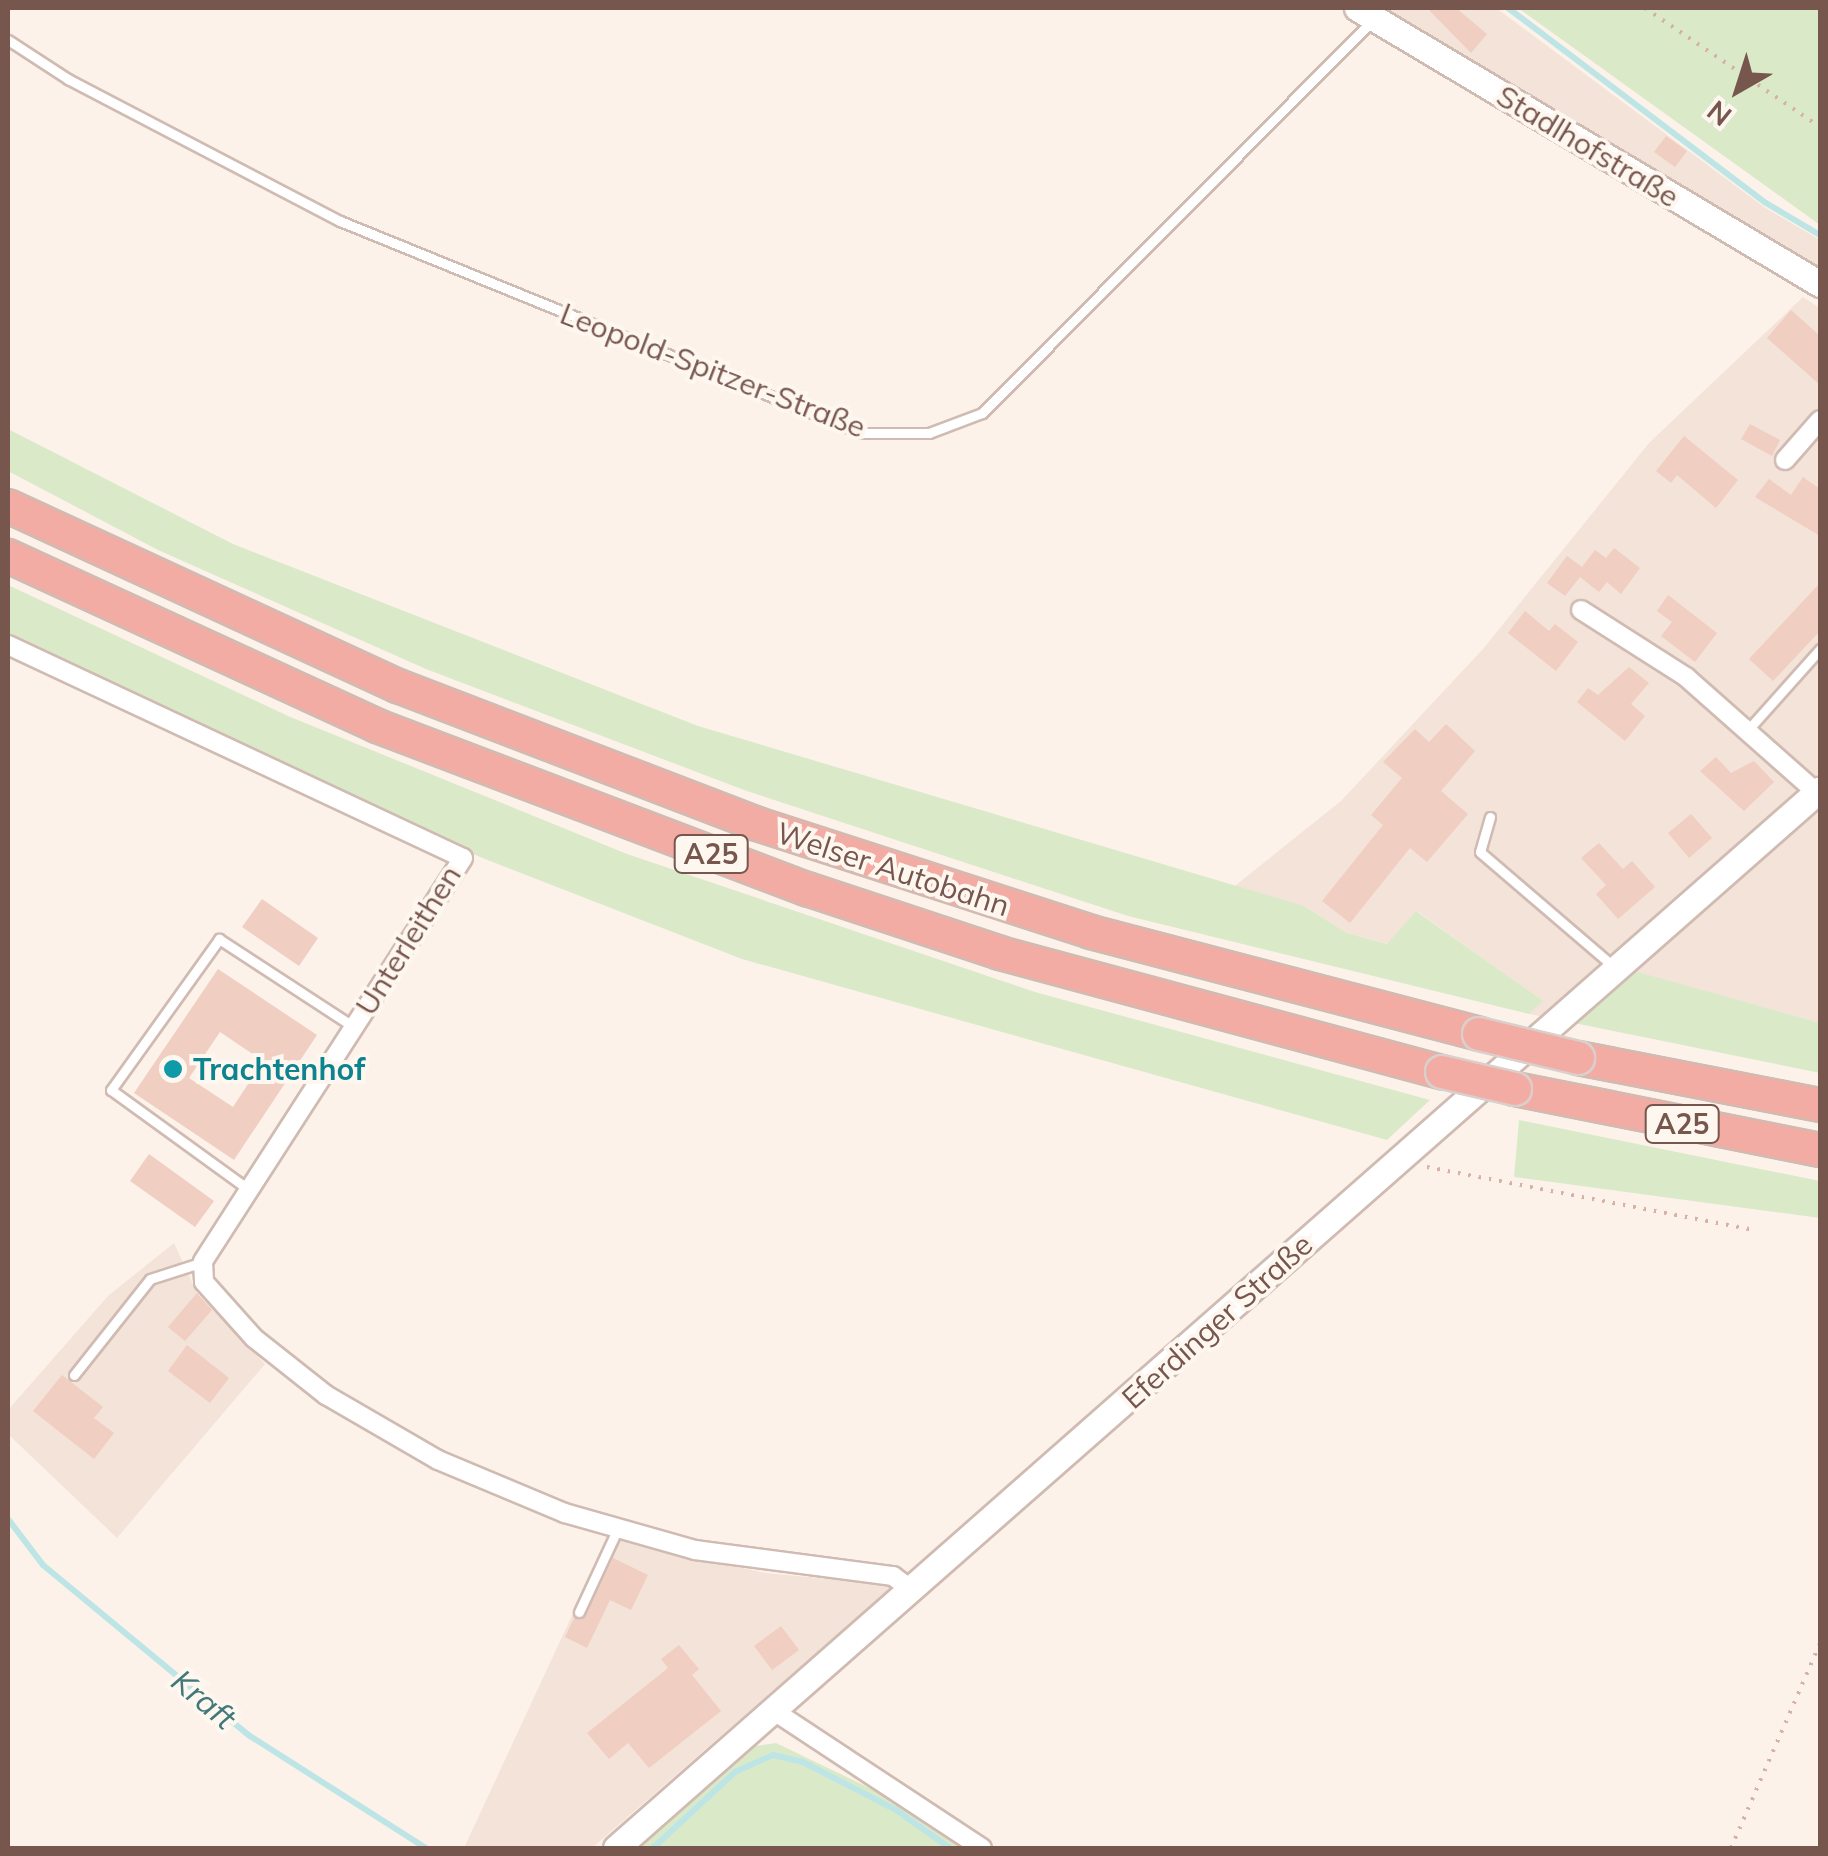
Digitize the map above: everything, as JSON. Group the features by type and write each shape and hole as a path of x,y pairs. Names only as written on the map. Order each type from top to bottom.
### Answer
{"highway":[{"name":"Welser Autobahn","path":"8,506 398,686 758,824 1091,932 1578,1058 1820,1105"},
{"name":"Welser Autobahn","path":"8,556 377,726 790,882 1000,953 1442,1072 1820,1150"}],"main road":[{"name":"Stadlhofstraße","path":"1365,13 1820,284"},
{"name":"Eferdinger Straße","path":"616,1848 1819,790"}],"street":[{"path":"1784,460 1820,420"},
{"name":"Eferdinger Straße","path":"1581,610 1686,678 1819,790"},
{"name":"Unterleithen","path":"8,645 463,858 203,1262"},
{"path":"203,1262 204,1282 254,1338 326,1396 438,1460 618,1528 694,1550 893,1576 912,1591"},
{"path":"774,1711 982,1848"}],"lane":[{"name":"Leopold-Spitzer-Straße","path":"8,40 68,79 340,221 861,432 929,433 982,412 1365,13"},
{"path":"1747,730 1820,648"},
{"path":"1490,818 1480,852 1615,968"},
{"path":"248,1189 111,1090 219,939 354,1027"},
{"path":"74,1375 150,1280 203,1262"},
{"path":"579,1612 618,1528"}],"path":[{"path":"1645,8 1820,126"},
{"path":"1406,1152 1427,1167 1750,1229"},
{"path":"1731,1848 1820,1642"}],"shaded area":[{"path":"1375,8 1496,8 1764,207 1820,240 1820,268"},
{"path":"1803,297 1820,308 1820,1023 1634,972 1574,1023 1529,1014 1542,1001 1417,911 1388,944 1347,933 1304,906 1231,889 1341,801 1483,649 1649,443"},
{"path":"174,1243 197,1293 265,1364 117,1538 8,1434 8,1410 108,1296"},
{"path":"608,1538 765,1573 894,1585 592,1848 464,1848"}],"green space":[{"path":"1518,8 1820,8 1820,225"},
{"path":"8,429 233,544 698,726 1304,906 1347,933 1387,944 1416,911 1543,1001 1529,1014 1128,916 744,790 426,669 158,550 8,471"},
{"path":"8,585 288,716 627,854 1035,992 1430,1100 1387,1140 742,959 480,857 8,638"},
{"path":"1634,971 1820,1023 1820,1073 1574,1023"},
{"path":"1519,1120 1820,1181 1820,1218 1514,1177"},
{"path":"776,1743 903,1804 969,1848 634,1848 749,1747"}],"building":[{"path":"1427,8 1456,8 1487,34 1471,53"},
{"path":"1666,136 1687,151 1675,167 1654,152"},
{"path":"1791,310 1820,336 1820,385 1767,338"},
{"path":"1750,424 1780,440 1772,456 1741,439"},
{"path":"1684,436 1738,480 1716,508 1677,475 1671,483 1656,471"},
{"path":"1803,477 1820,489 1820,536 1755,497 1769,479 1791,495"},
{"path":"1614,548 1640,568 1621,594 1607,582 1599,592 1580,577 1565,596 1547,583 1567,556 1582,567 1595,550 1606,558"},
{"path":"1820,583 1820,631 1773,681 1749,659"},
{"path":"1668,595 1717,633 1695,662 1661,636 1672,622 1657,611"},
{"path":"1525,611 1549,631 1555,624 1578,642 1556,671 1508,633"},
{"path":"1629,667 1649,683 1631,704 1645,716 1625,741 1577,702 1588,688 1598,695"},
{"path":"1446,724 1475,751 1441,791 1468,814 1427,862 1410,848 1350,923 1322,901 1383,825 1371,815 1402,778 1383,762 1415,729 1429,742"},
{"path":"1716,757 1731,773 1754,761 1774,782 1744,811 1700,771"},
{"path":"1691,814 1712,838 1689,858 1668,833"},
{"path":"1599,843 1623,869 1632,861 1655,887 1618,919 1596,894 1606,885 1581,858"},
{"path":"262,899 318,938 299,966 242,927"},
{"name":"Trachtenhof","path":"218,969 317,1035 234,1160 134,1093","holes":["220,1032 263,1061 233,1107 189,1078"]},
{"path":"149,1154 214,1201 195,1227 130,1181"},
{"path":"197,1293 212,1310 185,1341 168,1327"},
{"path":"187,1345 229,1378 210,1403 168,1371"},
{"path":"62,1375 103,1407 94,1418 114,1433 94,1459 33,1411"},
{"path":"613,1558 648,1575 631,1610 610,1600 587,1648 565,1637 574,1618 586,1615"},
{"path":"781,1626 799,1650 772,1670 754,1646"},
{"path":"679,1645 699,1669 692,1675 721,1711 649,1768 628,1743 609,1759 587,1733 668,1668 661,1659"}],"waterway":[{"path":"1508,8 1766,203 1820,235"},
{"name":"Kraft","path":"8,1519 43,1565 250,1736 426,1848"},
{"path":"653,1848 735,1772 773,1755 803,1762 896,1810 950,1848"}],"place":[{"name":"Trachtenhof","path":"173,1069"}]}
